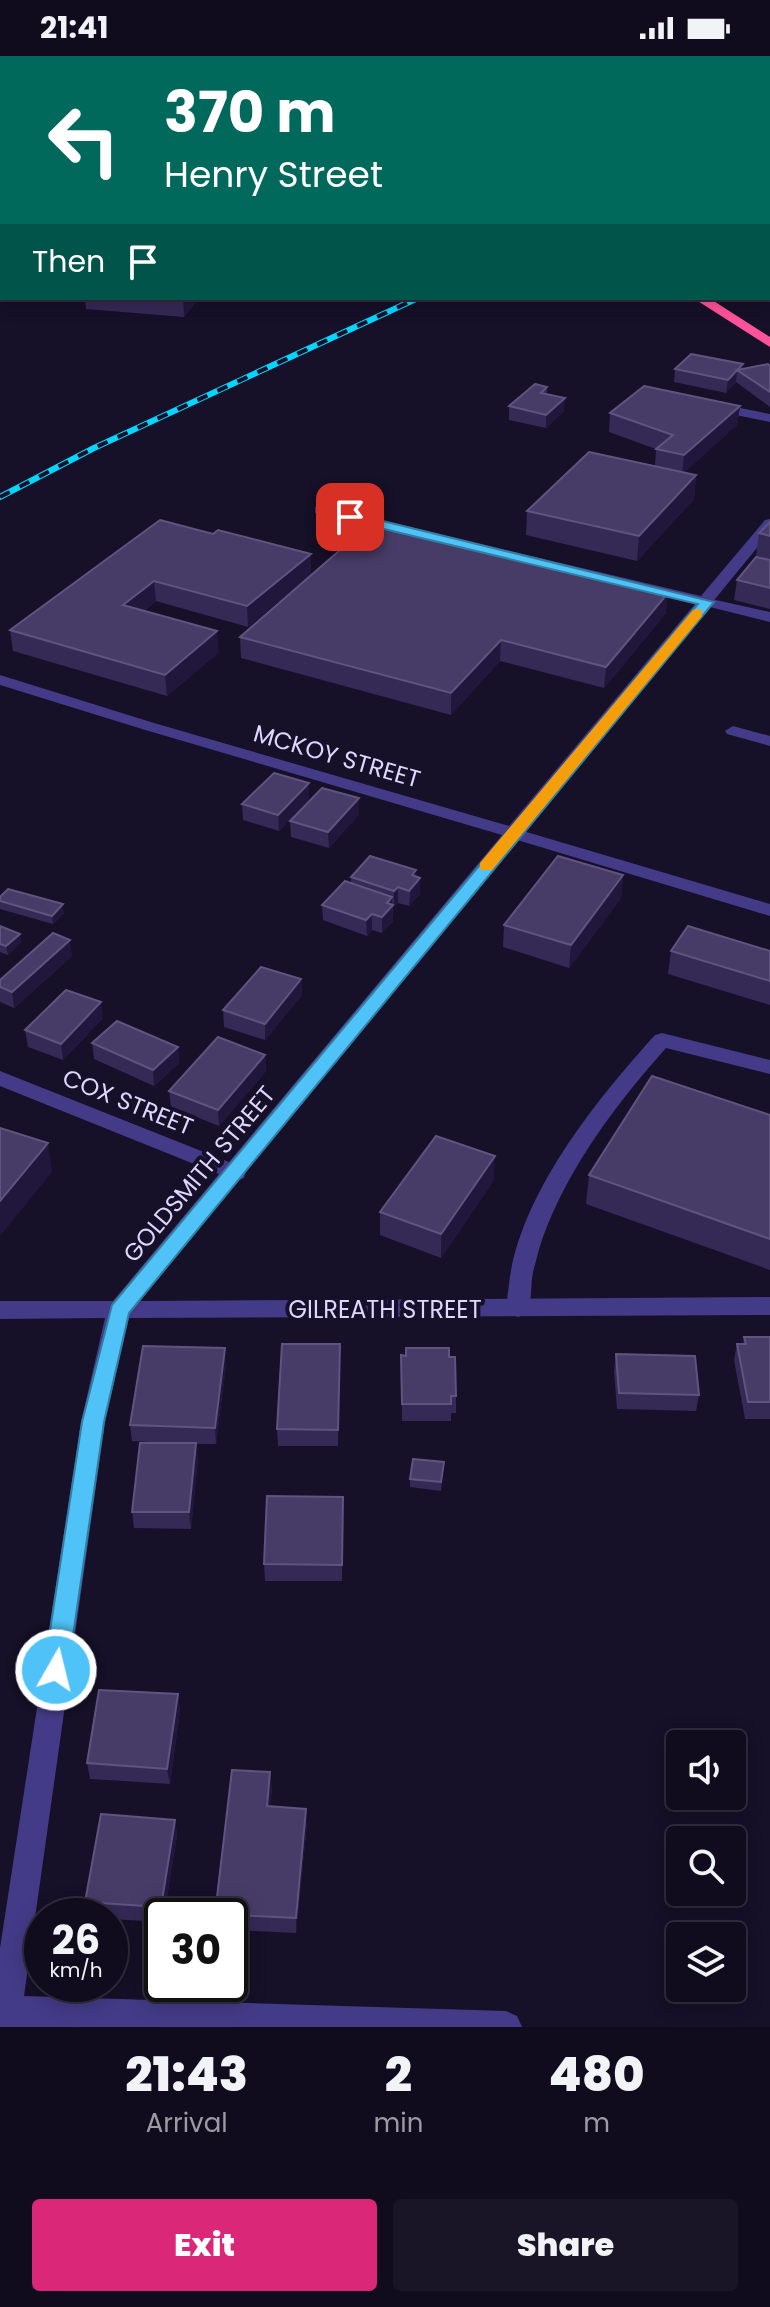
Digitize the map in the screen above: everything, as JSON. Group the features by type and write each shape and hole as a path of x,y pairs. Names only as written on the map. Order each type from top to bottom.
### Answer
{"highway":[{"path":"704,301 766,337"}],"street":[{"path":"698,403 770,418"},
{"path":"320,510 770,617"},
{"name":"GOLDSMITH STREET","path":"3,2011 93,1422 119,1310 236,1173 513,833 707,602 748,566 770,523"},
{"name":"MCKOY STREET","path":"0,680 770,910"},
{"path":"733,731 770,741"},
{"path":"518,1308 518,1288 543,1207 636,1067 662,1040 770,1067"},
{"name":"COX STREET","path":"0,1078 236,1173"},
{"name":"GILREATH STREET","path":"0,1310 770,1306"},
{"path":"3,2011 506,2027"}],"building":[{"path":"691,354 743,364 728,380 675,369"},
{"path":"768,364 770,392 737,370"},
{"path":"535,384 547,387 541,393 565,398 546,415 509,406"},
{"path":"644,386 740,406 684,455 656,449 673,435 610,413"},
{"path":"589,452 696,475 639,536 527,511"},
{"path":"160,520 213,534 218,530 311,554 247,606 154,581 123,605 217,631 165,675 10,630"},
{"path":"770,522 770,536 759,533"},
{"path":"371,523 668,593 606,667 501,640 451,693 240,637"},
{"path":"756,557 770,560 770,588 737,580"},
{"path":"274,773 309,783 278,815 242,804"},
{"path":"322,788 359,798 328,832 290,821"},
{"path":"370,856 416,870 412,875 420,878 409,891 398,887 394,891 351,877"},
{"path":"558,856 623,875 571,945 504,925"},
{"path":"345,881 392,897 387,903 393,905 382,917 372,914 366,920 322,905"},
{"path":"8,889 63,904 52,916 0,901"},
{"path":"0,926 20,934 6,946 0,944"},
{"path":"688,926 770,951 770,981 671,951"},
{"path":"53,933 70,940 12,992 0,987 0,980"},
{"path":"261,967 301,979 265,1024 223,1010"},
{"path":"66,990 101,1002 61,1044 25,1030"},
{"path":"117,1021 178,1047 153,1070 92,1043"},
{"path":"218,1037 265,1055 218,1110 169,1091"},
{"path":"652,1076 770,1115 770,1239 589,1175"},
{"path":"0,1128 48,1143 0,1201"},
{"path":"436,1136 495,1156 441,1234 380,1212"},
{"path":"744,1337 770,1337 770,1402 748,1402 737,1344 746,1344"},
{"path":"282,1344 340,1344 338,1430 277,1429"},
{"path":"143,1346 225,1348 215,1428 130,1425"},
{"path":"406,1348 449,1348 449,1357 455,1357 456,1396 451,1396 451,1404 402,1404 401,1355 406,1356"},
{"path":"616,1354 695,1356 699,1395 619,1393"},
{"path":"140,1443 196,1443 189,1512 132,1512"},
{"path":"413,1459 444,1462 441,1482 410,1479"},
{"path":"267,1496 343,1497 342,1565 264,1564"},
{"path":"99,1690 178,1694 167,1769 87,1763"},
{"path":"232,1770 270,1772 267,1806 306,1809 296,1918 248,1916 248,1898 217,1898"},
{"path":"101,1814 175,1820 162,1898 144,1898 144,1906 128,1905 128,1898 86,1898"}],"railway":[{"path":"0,497 94,448 414,300"}],"slow traffic":[{"path":"486,867 697,613"}],"route":[{"path":"56,1670 93,1422 119,1310 236,1173 513,833 707,602 350,517"}]}
